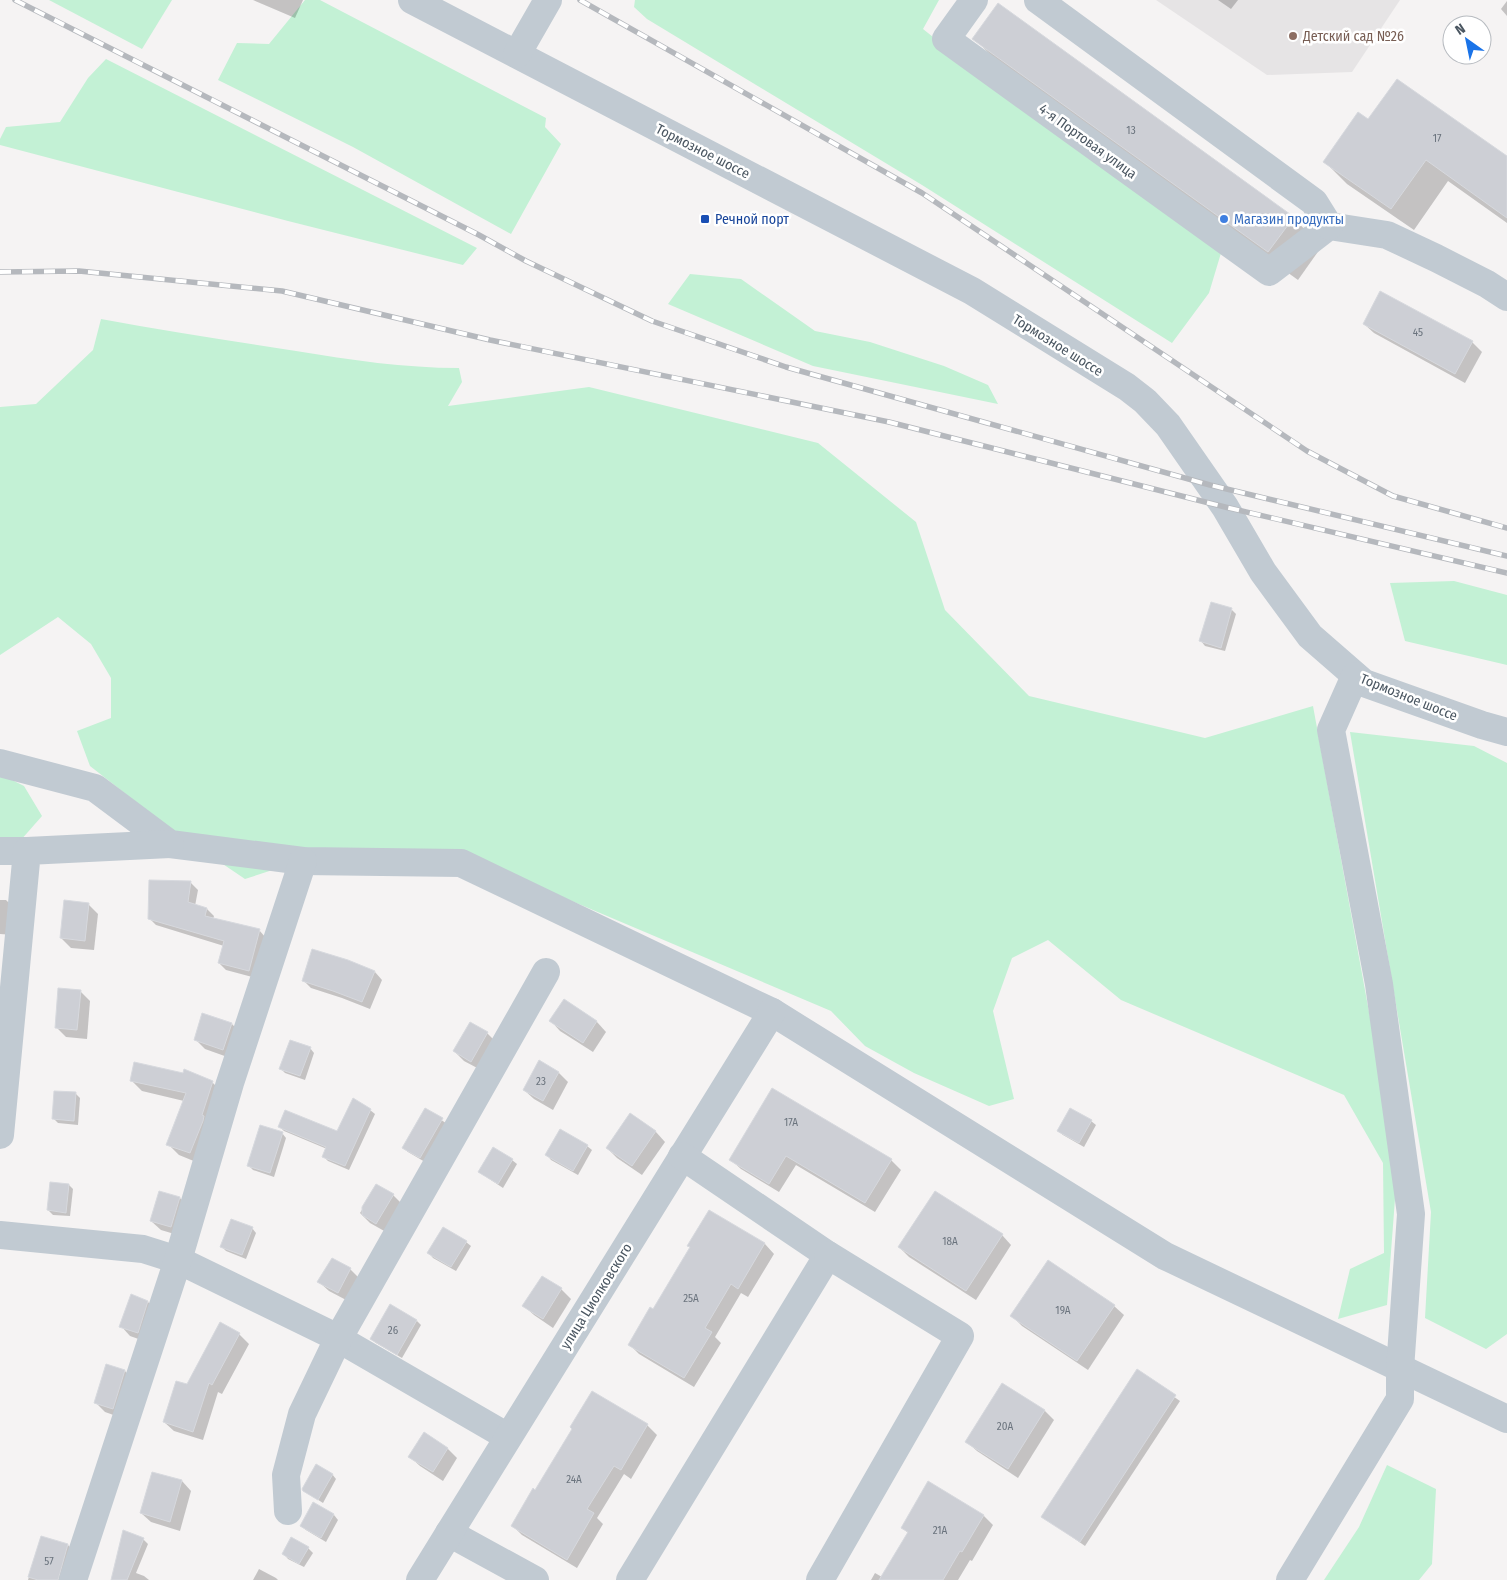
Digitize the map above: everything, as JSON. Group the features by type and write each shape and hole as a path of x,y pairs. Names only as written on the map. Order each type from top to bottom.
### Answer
{"street":[{"name":"Тормозное шоссе","path":"412,0 972,291 1127,387 1145,401 1168,424 1226,507 1263,572 1310,636 1364,682 1482,725 1507,732"},
{"path":"517,54 548,0"},
{"name":"4-я Портовая улица","path":"974,0 946,39 1269,272 1329,226"},
{"path":"1038,0 1314,202 1329,226 1387,235 1487,284 1507,297"},
{"path":"1290,1580 1400,1399 1400,1369 1411,1214 1379,984 1331,730 1355,676"},
{"path":"0,763 95,788 170,844"},
{"path":"0,851 27,852 170,844 303,862 461,862 772,1012 1165,1256 1507,1419"},
{"path":"0,1135 27,852"},
{"path":"73,1580 178,1260 230,1083 303,862"},
{"path":"288,1510 286,1475 302,1414 338,1338 546,972"},
{"name":"улица Циолковского","path":"420,1580 772,1012"},
{"path":"682,1156 828,1256 960,1336 820,1580"},
{"path":"0,1236 143,1249 178,1260 338,1338 508,1438"},
{"path":"630,1580 828,1256"},
{"path":"449,1533 535,1580"}],"shaded area":[{"name":"Детский сад №26","path":"1156,0 1400,0 1352,72 1267,75"}],"green space":[{"path":"49,0 172,0 142,49"},
{"path":"305,0 320,0 546,118 545,127 561,144 511,234 353,147 218,80 237,43 269,44"},
{"path":"635,0 939,0 923,29 997,88 1221,253 1209,293 1172,343 922,185 647,19 634,7"},
{"path":"106,59 477,248 463,265 0,145 0,139 6,127 60,122 88,78"},
{"path":"690,274 741,279 815,331 870,342 944,366 988,385 998,404 813,366 668,304"},
{"path":"101,319 357,360 418,367 459,368 462,382 448,406 589,387 818,443 916,522 945,610 1029,696 1205,738 1313,706 1382,1083 1398,1159 1387,1305 1338,1319 1350,1269 1384,1253 1383,1163 1344,1095 1121,1000 1048,940 1012,958 993,1011 1014,1099 989,1106 914,1073 865,1046 831,1011 461,854 331,851 245,879 168,827 90,766 77,731 111,718 111,678 91,644 58,617 0,655 0,407 36,404 93,350"},
{"path":"1454,581 1507,595 1507,665 1405,641 1390,583"},
{"path":"1350,732 1474,746 1507,763 1507,1334 1486,1349 1425,1318 1431,1212"},
{"path":"0,774 24,786 42,816 20,841 0,849"},
{"path":"1387,1465 1436,1489 1432,1564 1419,1580 1324,1580 1359,1527"}],"building":[{"path":"998,3 1294,217 1268,252 972,39"},
{"path":"1397,79 1507,156 1507,218 1426,160 1391,209 1323,162 1358,112 1368,119"},
{"path":"1380,291 1473,341 1455,374 1363,324"},
{"path":"1211,602 1232,608 1221,648 1199,641"},
{"path":"149,880 191,881 188,902 207,908 205,916 260,929 249,971 218,963 224,941 148,919"},
{"path":"64,900 89,903 85,941 60,938"},
{"path":"312,949 375,971 362,1002 302,981"},
{"path":"58,988 81,990 77,1030 55,1028"},
{"path":"564,999 597,1021 583,1043 549,1021"},
{"path":"202,1013 232,1023 223,1050 194,1040"},
{"path":"470,1022 488,1032 471,1062 453,1051"},
{"path":"290,1040 311,1047 300,1076 279,1069"},
{"path":"539,1060 559,1072 543,1101 523,1090"},
{"path":"134,1062 183,1073 184,1069 213,1081 202,1115 204,1116 203,1121 190,1153 166,1145 186,1093 130,1081"},
{"path":"772,1088 892,1159 865,1203 786,1156 769,1184 729,1160"},
{"path":"54,1091 76,1092 74,1121 52,1119"},
{"path":"353,1098 371,1109 345,1166 322,1157 326,1147 278,1127 285,1110 337,1131"},
{"path":"425,1108 443,1118 420,1158 402,1148"},
{"path":"1070,1108 1092,1120 1079,1143 1057,1131"},
{"path":"630,1113 656,1131 632,1166 606,1148"},
{"path":"260,1125 283,1132 270,1173 247,1166"},
{"path":"560,1129 588,1145 573,1171 545,1155"},
{"path":"493,1147 513,1159 498,1184 478,1172"},
{"path":"50,1182 69,1184 66,1213 47,1210"},
{"path":"376,1184 394,1194 376,1224 362,1215 362,1207"},
{"path":"159,1191 180,1197 171,1227 150,1221"},
{"path":"935,1191 1003,1234 966,1291 898,1247"},
{"path":"709,1210 765,1243 738,1289 731,1284 705,1328 712,1332 684,1378 628,1345 650,1307 653,1309 690,1247 687,1246"},
{"path":"231,1219 253,1227 242,1255 220,1247"},
{"path":"443,1227 467,1241 451,1267 427,1253"},
{"path":"332,1258 351,1268 338,1293 317,1282"},
{"path":"1048,1260 1115,1305 1077,1361 1010,1316"},
{"path":"542,1276 562,1288 543,1319 522,1306"},
{"path":"131,1294 148,1301 138,1333 119,1327"},
{"path":"390,1304 417,1320 397,1355 370,1339"},
{"path":"220,1322 240,1333 212,1385 209,1383 193,1432 163,1422 176,1381 187,1384"},
{"path":"106,1364 125,1370 113,1409 94,1403"},
{"path":"1137,1369 1176,1395 1080,1542 1041,1517"},
{"path":"1002,1383 1045,1410 1008,1469 965,1442"},
{"path":"592,1391 648,1424 621,1470 614,1466 587,1509 594,1513 567,1560 511,1526 533,1488 535,1490 572,1429 570,1427"},
{"path":"424,1432 448,1448 433,1472 408,1457"},
{"path":"316,1464 333,1474 318,1500 302,1489"},
{"path":"152,1472 182,1480 170,1522 140,1513"},
{"path":"928,1481 984,1515 943,1580 879,1580 908,1532 901,1528"},
{"path":"313,1502 334,1514 321,1538 300,1526"},
{"path":"123,1530 144,1538 127,1580 111,1580"},
{"path":"41,1536 68,1544 58,1580 38,1580 28,1577"},
{"path":"291,1537 309,1547 299,1564 282,1554"}],"railway":[{"path":"15,0 479,235 526,261 652,321 786,367 1210,485 1507,556"},
{"path":"580,0 922,193 1307,451 1393,496 1507,528"},
{"path":"0,272 79,271 282,291 490,340 889,422 1225,507 1507,573"}],"place":[{"name":"Детский сад №26","path":"1293,36"},
{"name":"Речной порт","path":"705,219"},
{"name":"Магазин продукты","path":"1224,219"}]}
